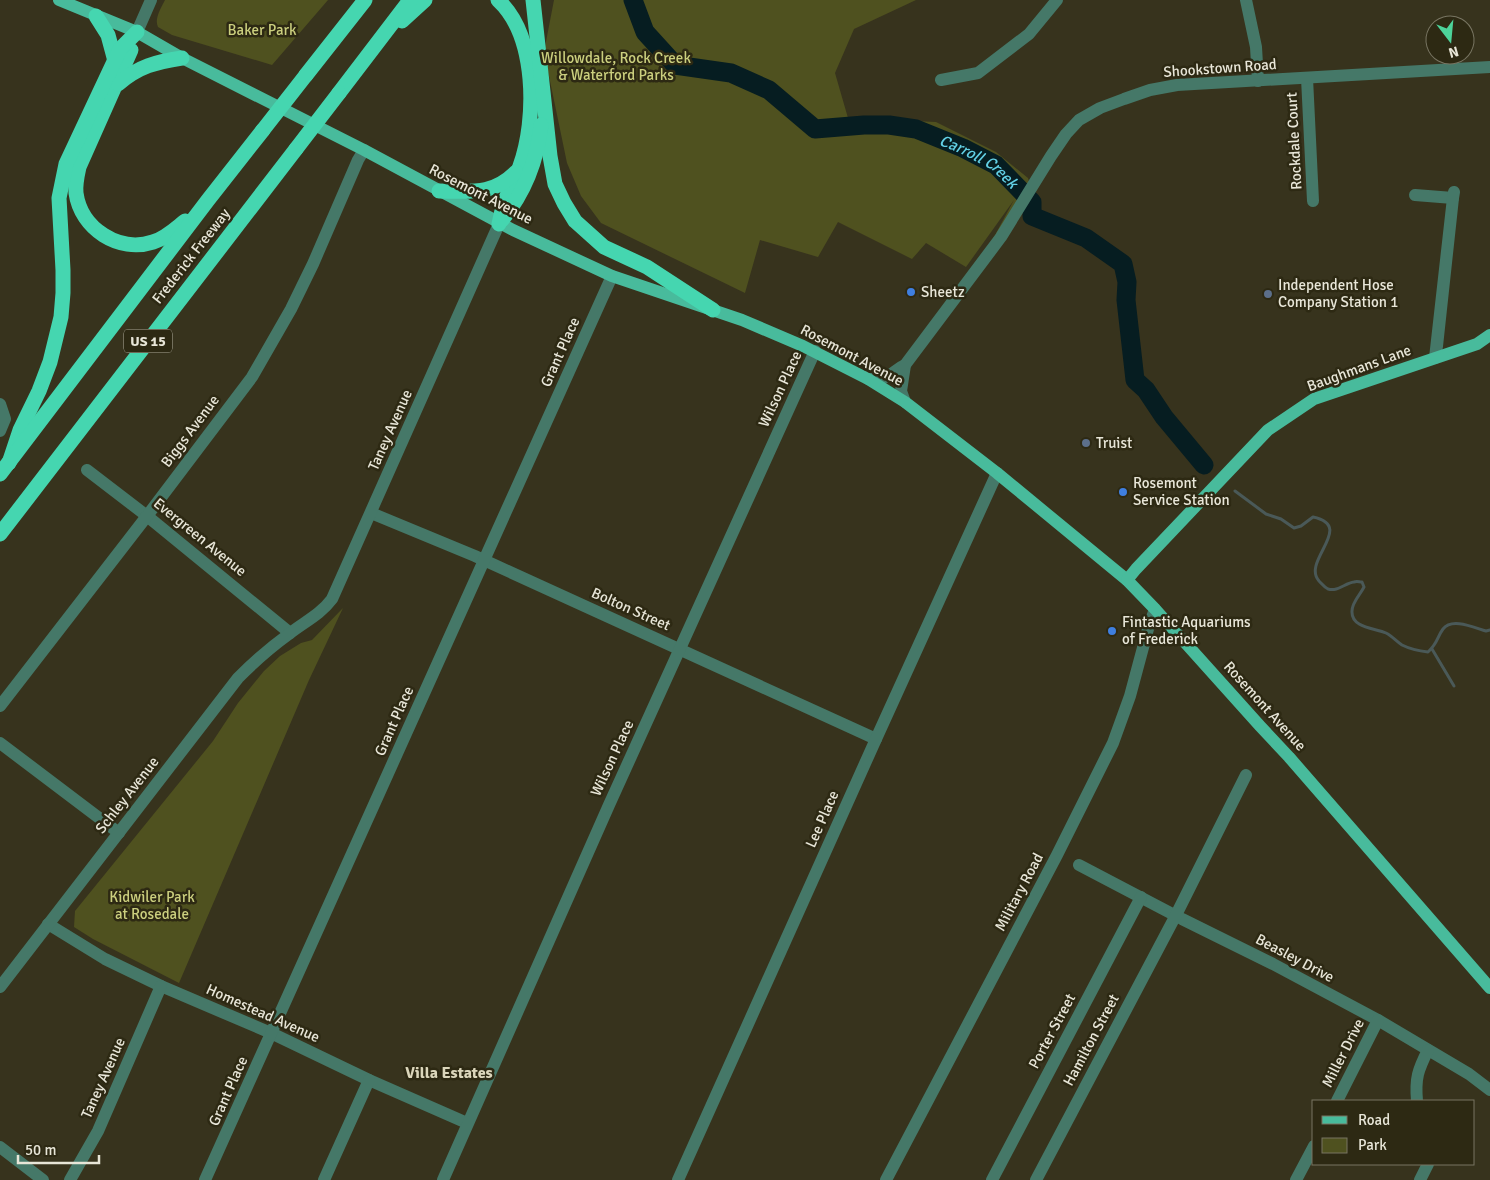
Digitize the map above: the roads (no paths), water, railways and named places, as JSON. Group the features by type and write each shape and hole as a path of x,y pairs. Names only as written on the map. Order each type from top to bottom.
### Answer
{"highway":[{"name":"Frederick Freeway","path":"4,469 208,200 365,0"},
{"name":"Frederick Freeway","path":"0,534 410,0"},
{"path":"358,68 425,0"},
{"path":"498,0 508,9 518,30 527,58 531,94 526,145 520,167 504,203 499,224"},
{"path":"533,0 543,104 555,184 564,203 576,221 604,247 647,267 712,310"},
{"path":"96,16 108,35 115,61"},
{"path":"4,469 50,362 61,316 63,270 58,212 61,183 66,164 120,49 136,32"},
{"path":"136,32 115,87 79,167 76,195 80,207 94,228 104,236 128,244 141,245 165,237 208,200"},
{"path":"115,87 131,73 148,65 182,58"},
{"path":"499,224 515,204 526,185 532,169 540,134 543,104"},
{"path":"439,191 480,192 488,190 508,180 520,167"}],"main road":[{"name":"Rosemont Avenue","path":"59,0 136,32 182,58 364,150 499,224 612,276 742,320 816,351 868,379 905,402 998,473 1127,580 1310,781 1490,988"},
{"name":"Baughmans Lane","path":"1127,580 1268,430 1314,399 1436,352 1476,344 1490,335"}],"street":[{"path":"136,32 151,0"},
{"path":"941,80 978,73 1029,34 1057,0"},
{"path":"1246,0 1256,47 1258,81"},
{"name":"Shookstown Road","path":"905,402 901,391 905,365 1001,237 1066,134 1079,120 1100,108 1150,90 1177,85 1490,67"},
{"name":"Rockdale Court","path":"1307,78 1313,201"},
{"name":"Biggs Avenue","path":"0,706 148,516 252,377 275,339 313,264 364,150"},
{"path":"1415,195 1454,195 1436,352"},
{"name":"Taney Avenue","path":"290,633 312,619 332,599 499,224"},
{"name":"Grant Place","path":"205,1180 612,276"},
{"name":"Wilson Place","path":"443,1180 605,814 816,351"},
{"name":"Shookstown Road","path":"868,379 884,378 905,365"},
{"path":"0,404 2,425"},
{"name":"Evergreen Avenue","path":"87,470 148,516 290,633"},
{"name":"Lee Place","path":"678,1180 998,473"},
{"name":"Bolton Street","path":"371,513 484,560 876,739"},
{"name":"Military Road","path":"886,1180 1058,855 1113,743 1130,696 1155,609"},
{"name":"Schley Avenue","path":"0,987 238,678 290,633"},
{"path":"0,743 119,833"},
{"name":"Hamilton Street","path":"1036,1180 1176,915 1246,775"},
{"name":"Beasley Drive","path":"1079,865 1378,1020 1475,1078 1490,1090"},
{"name":"Porter Street","path":"992,1180 1141,897"},
{"name":"Homestead Avenue","path":"48,924 105,960 272,1033 369,1080 467,1123"},
{"name":"Taney Avenue","path":"70,1180 98,1131 161,986"},
{"name":"Miller Drive","path":"1338,1100 1378,1020"},
{"path":"1417,1100 1415,1085 1419,1067 1428,1050"},
{"path":"324,1180 369,1080"},
{"path":"0,1147 43,1180"},
{"path":"1296,1180 1312,1150"},
{"path":"1420,1180 1428,1165"}],"waterway":[{"name":"Carroll Creek","path":"633,0 645,32 675,65 731,73 769,90 815,129 889,125 916,129 963,148 996,165 1032,202 1032,216 1086,238 1123,264 1127,282 1126,300 1135,380 1146,390 1164,417 1204,465"},
{"name":"Carroll Creek","path":"1235,491 1266,514 1281,519 1294,528 1301,526 1313,517 1325,522 1330,528 1329,536 1315,573 1319,581 1332,590 1351,583 1362,582 1364,587 1352,608 1353,617 1359,624 1386,633 1402,645 1428,652 1434,646 1443,629 1452,624 1470,626 1486,631 1490,630"},
{"path":"1432,649 1454,686"}],"place":[{"name":"Sheetz","path":"911,292"},
{"name":"Independent Hose Company Station 1","path":"1268,294"},
{"name":"Truist","path":"1086,443"},
{"name":"Rosemont Service Station","path":"1123,492"},
{"name":"Fintastic Aquariums of Frederick","path":"1112,631"}],"district":[{"name":"Villa Estates","path":"449,1072"}],"park label":[{"name":"Baker Park","path":"262,30"},
{"name":"Willowdale, Rock Creek & Waterford Parks","path":"616,66"},
{"name":"Kidwiler Park at Rosedale","path":"152,906"}]}
